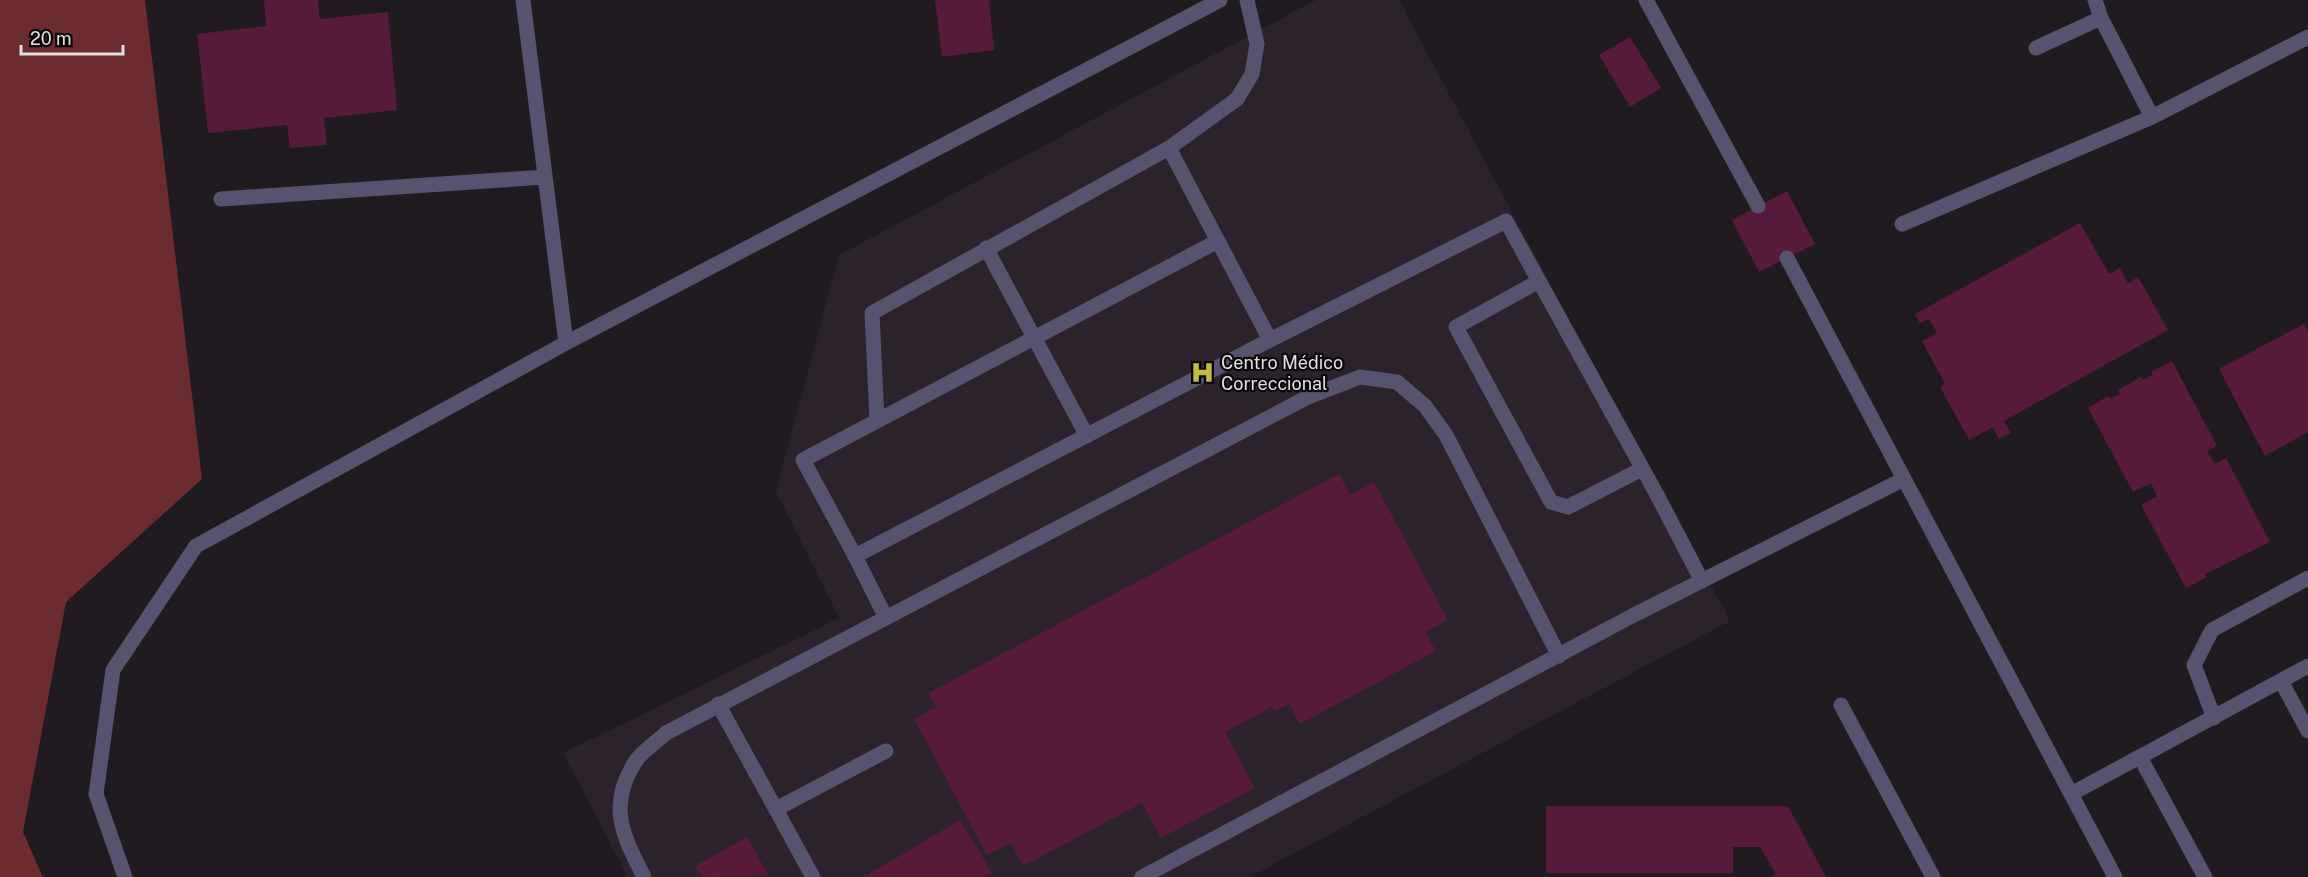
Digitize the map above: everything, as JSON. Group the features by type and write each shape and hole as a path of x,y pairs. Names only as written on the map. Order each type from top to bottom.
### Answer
{"lane":[{"path":"523,0 566,344"},
{"path":"125,877 96,794 113,670 196,546 566,344 1220,0"},
{"path":"877,421 872,313 1169,148 1237,99 1252,74 1257,44 1247,0"},
{"path":"1646,0 1758,206"},
{"path":"2095,0 2100,18 2152,117"},
{"path":"2036,48 2100,18"},
{"path":"1902,224 2152,117 2308,37"},
{"path":"1169,148 1270,340"},
{"path":"221,199 545,177"},
{"path":"855,556 1270,340 1506,221 1702,581"},
{"path":"886,618 803,460 1218,241"},
{"path":"986,248 1087,436"},
{"path":"1787,258 2115,877"},
{"path":"1539,281 1456,327 1551,502 1568,507 1642,469"},
{"path":"644,877 626,842 619,816 622,791 636,761 666,733 1308,397 1360,377 1397,382 1425,406 1446,435 1559,656"},
{"path":"1142,877 1632,616 1904,479"},
{"path":"2214,718 2194,665 2212,630 2308,578"},
{"path":"2071,794 2308,666"},
{"path":"2281,681 2308,731"},
{"path":"718,704 813,877"},
{"path":"1841,705 1933,877"},
{"path":"776,809 886,751"},
{"path":"2140,757 2205,877"}],"shaded area":[{"path":"0,0 145,0 202,479 66,602 23,832 43,877 0,877"},
{"name":"Centro Médico Correccional","path":"1316,0 1399,0 1730,621 1250,877 628,877 563,753 839,618 776,491 839,255"}],"building":[{"path":"264,0 318,0 320,19 388,12 397,110 324,118 327,145 290,148 287,125 208,133 197,34 266,26"},
{"path":"935,0 989,0 994,50 942,57"},
{"path":"1630,37 1661,88 1630,107 1599,55"},
{"path":"1787,191 1815,244 1759,272 1732,220"},
{"path":"2080,223 2109,274 2120,268 2128,283 2138,277 2168,330 2004,421 2011,433 1999,439 1993,427 1969,440 1940,387 1945,384 1922,341 1937,333 1929,319 1920,323 1915,314"},
{"path":"2304,324 2308,331 2308,432 2265,456 2219,369"},
{"path":"2172,361 2217,446 2207,451 2215,464 2226,458 2270,542 2205,574 2207,577 2186,588 2141,505 2157,496 2151,483 2133,492 2088,408 2108,396 2110,399 2120,394 2118,390 2141,377 2143,380 2153,375 2151,372"},
{"path":"1339,474 1350,495 1374,482 1448,620 1425,632 1436,651 1300,724 1289,704 1275,711 1272,707 1225,732 1255,788 1161,838 1142,803 1023,866 1011,843 987,855 914,719 936,707 929,693"},
{"path":"1546,806 1785,806 1789,808 1826,877 1770,877 1776,874 1760,847 1733,847 1733,873 1546,873"},
{"path":"960,820 992,873 984,877 864,877"},
{"path":"747,837 769,876 702,877 695,866"}],"place":[{"name":"Centro Médico Correccional","path":"1203,373"}]}
